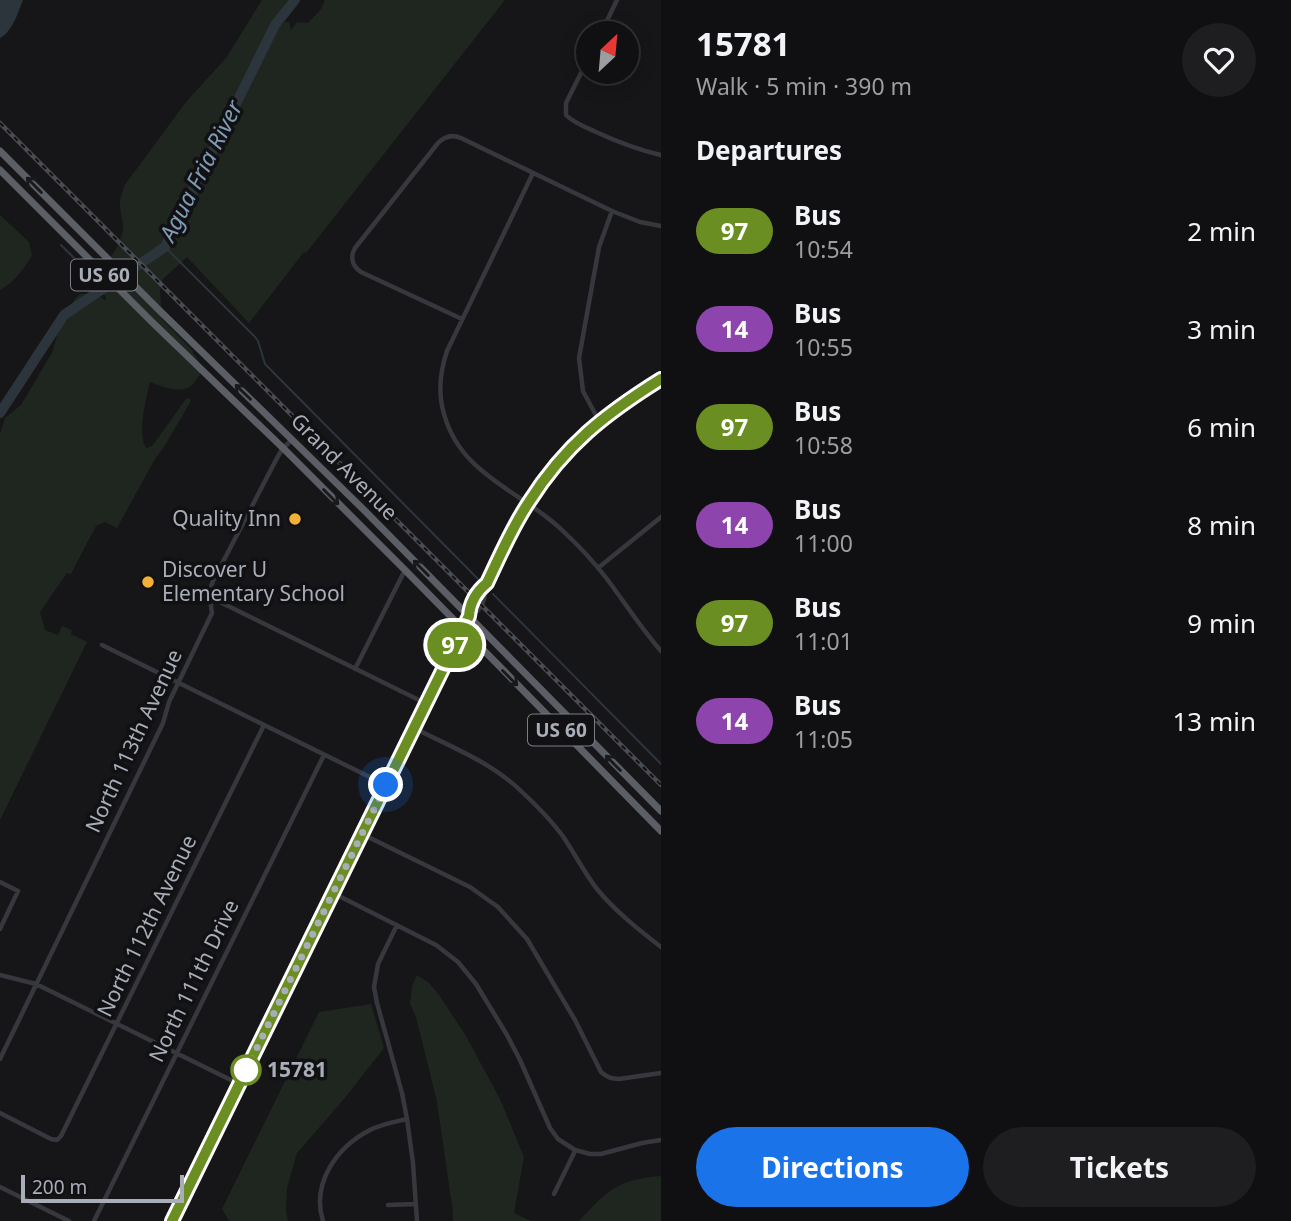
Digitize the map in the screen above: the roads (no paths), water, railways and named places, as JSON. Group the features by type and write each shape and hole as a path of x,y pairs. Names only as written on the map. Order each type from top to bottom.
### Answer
{"highway":[{"name":"Grand Avenue","path":"0,150 469,616 661,811"},
{"name":"Grand Avenue","path":"0,170 283,448 661,831"}],"street":[{"path":"607,21 617,0"},
{"path":"576,83 566,103 566,115 574,122 640,151 661,155"},
{"path":"462,320 361,272 352,261 355,248 438,143 449,136 461,138 612,211 640,222 661,226"},
{"path":"533,173 447,351 440,394 447,423 455,442 474,465 563,531 598,568 661,651"},
{"path":"598,421 583,391 579,358 599,247 612,211"},
{"path":"173,1220 463,629 478,590 487,583 528,503 557,463 598,421 661,379"},
{"name":"North 113th Avenue","path":"0,1059 163,723 169,702 212,614 209,592 213,581 283,448 292,440"},
{"path":"598,568 661,517"},
{"path":"355,669 405,570"},
{"path":"211,601 220,602 426,704"},
{"path":"102,645 386,785"},
{"name":"North 112th Avenue","path":"0,1113 51,1139 57,1140 61,1136 264,725"},
{"path":"414,728 477,759 501,773 520,789 561,834 599,891 661,947"},
{"name":"North 111th Drive","path":"94,1221 324,755"},
{"path":"362,834 470,887 498,906 527,939 606,1077 619,1079 661,1073"},
{"path":"0,882 18,891 0,929"},
{"path":"333,893 436,945 449,953 467,972 520,1060 550,1128 558,1139 575,1150 590,1154 601,1154 661,1140"},
{"path":"397,925 378,964 374,987 407,1119 417,1221"},
{"path":"0,975 36,984 239,1084"},
{"path":"323,1221 320,1213 322,1183 330,1166 342,1151 372,1129 407,1119"},
{"path":"554,1194 575,1150"},
{"path":"0,1187 69,1221"},
{"path":"388,1205 416,1204"}],"waterway":[{"name":"Agua Fria River","path":"0,413 64,315 165,247 275,25 295,0"},
{"path":"61,245 101,290"},
{"path":"165,247 255,337 265,364 478,579"},
{"path":"493,594 661,764"}],"railway":[{"path":"0,123 661,785"}],"place":[{"name":"Quality Inn","path":"295,519"},
{"name":"Discover U Elementary School","path":"148,582"},
{"name":"15781","path":"246,1070"}]}
